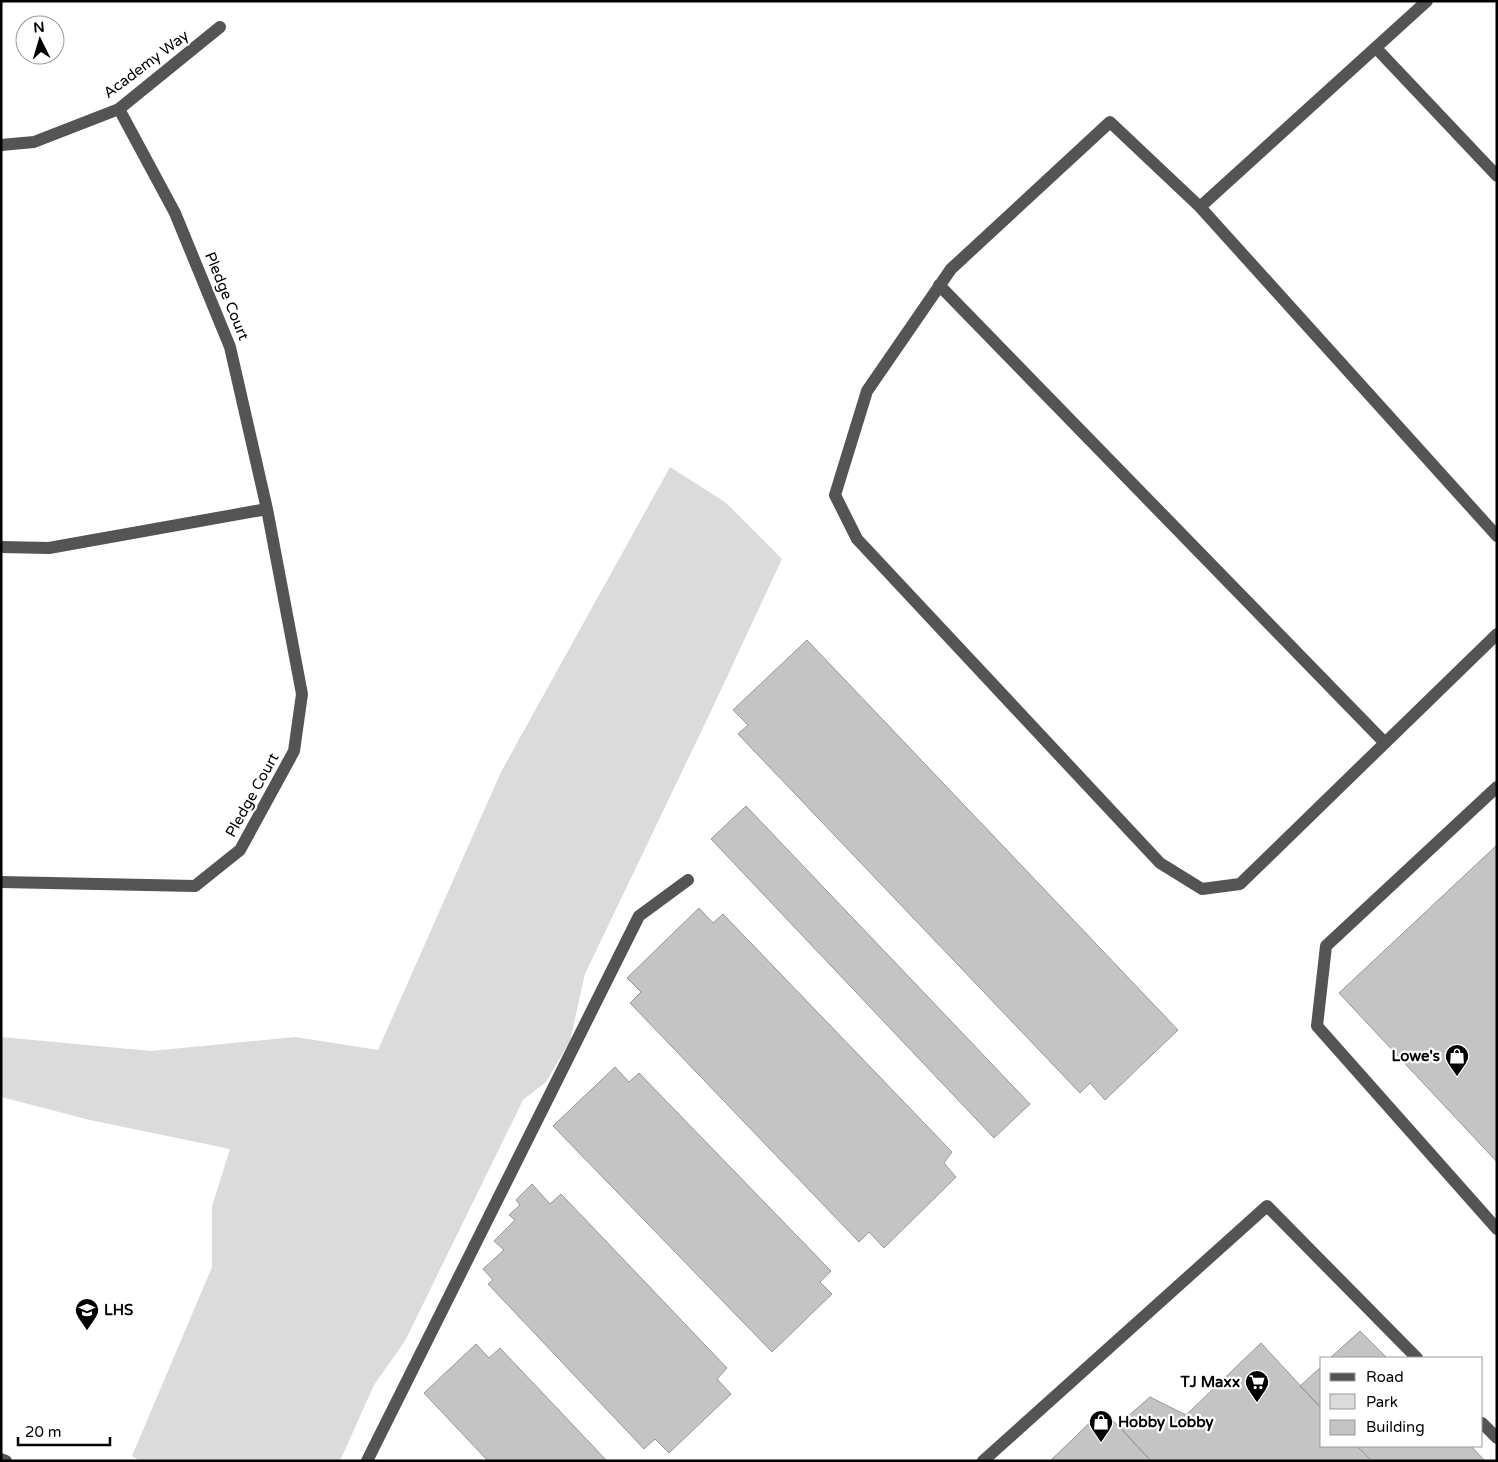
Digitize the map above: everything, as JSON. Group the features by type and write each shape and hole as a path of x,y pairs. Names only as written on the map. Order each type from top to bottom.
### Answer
{"street":[{"path":"1200,207 1427,1"},
{"name":"Academy Way","path":"1,145 34,142 119,108 220,27"},
{"path":"1376,48 1497,176"},
{"name":"Pledge Court","path":"1,882 195,886 240,850 294,751 302,694 267,509 230,347 176,213 119,108"},
{"path":"1497,536 1200,207 1110,122 951,269 868,391 835,495 857,539 1160,863 1202,889 1240,884 1497,634"},
{"path":"940,285 1385,742"},
{"path":"1,546 49,548 267,509"},
{"path":"1497,787 1326,946 1317,1026 1497,1228"},
{"path":"367,1461 639,916 688,880"},
{"path":"983,1461 1267,1206 1417,1357"},
{"path":"1483,1424 1497,1438"},
{"path":"1,1460 6,1461"}],"green space":[{"path":"670,467 725,502 782,559 585,974 570,1041 546,1082 523,1100 405,1341 374,1385 340,1461 140,1461 132,1456 212,1267 212,1206 230,1149 90,1120 1,1097 1,1037 151,1051 295,1037 378,1050 501,772"}],"building":[{"path":"807,640 1178,1030 1105,1100 1090,1083 1080,1093 738,734 748,725 733,710"},
{"path":"746,806 1030,1104 994,1138 711,839"},
{"name":"Lowe's","path":"1497,845 1497,1162 1339,993"},
{"path":"699,908 713,923 723,914 952,1152 944,1163 956,1177 884,1248 869,1232 859,1242 630,1003 641,992 627,978"},
{"path":"615,1067 629,1082 639,1073 831,1271 820,1282 832,1294 772,1352 553,1126"},
{"path":"532,1184 550,1204 561,1194 727,1368 717,1379 731,1394 669,1453 655,1439 644,1449 488,1284 493,1280 483,1269 504,1250 494,1241 515,1220 509,1215 520,1205 516,1200"},
{"path":"1360,1331 1386,1357 1331,1357"},
{"name":"TJ Maxx","path":"1261,1343 1320,1407 1320,1447 1358,1447 1372,1461 1151,1461 1118,1425 1150,1397 1186,1415"},
{"path":"476,1344 489,1358 500,1348 607,1461 488,1461 424,1393"},
{"path":"1320,1368 1320,1407 1300,1386"},
{"name":"Hobby Lobby","path":"1103,1410 1151,1461 1050,1461"},
{"path":"1358,1447 1472,1447 1485,1461 1372,1461"}],"place":[{"name":"Lowe's","path":"1457,1077"},
{"name":"LHS","path":"87,1331"},
{"name":"TJ Maxx","path":"1257,1403"},
{"name":"Hobby Lobby","path":"1101,1443"}]}
